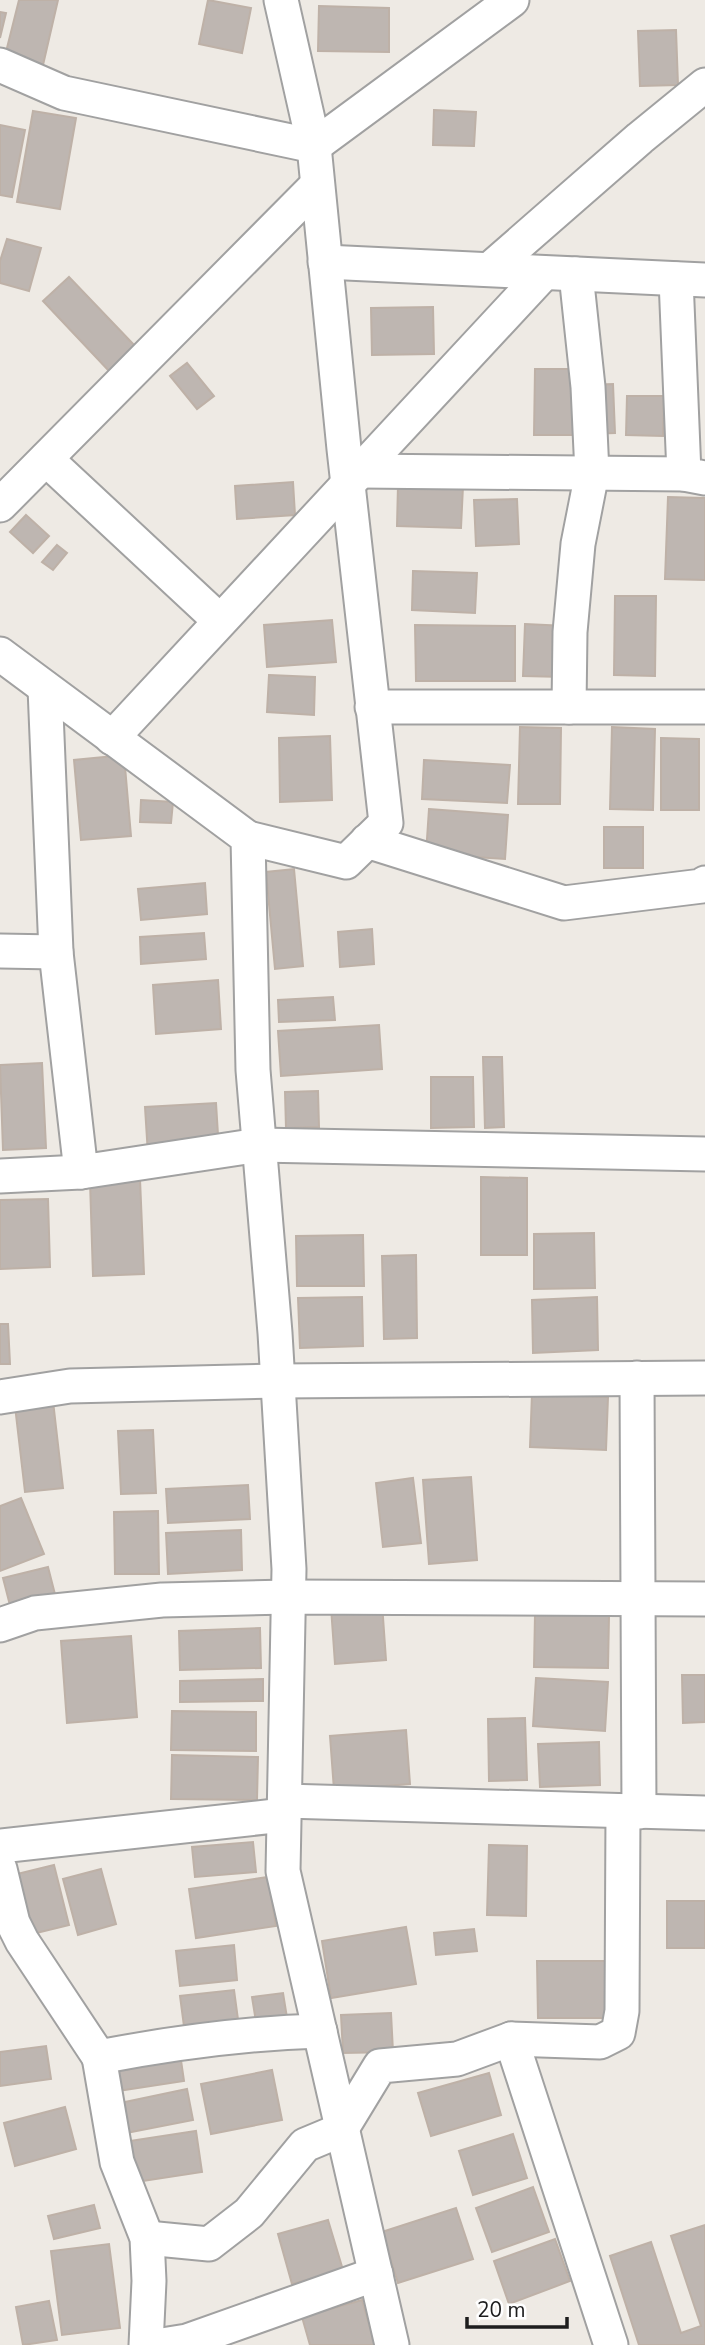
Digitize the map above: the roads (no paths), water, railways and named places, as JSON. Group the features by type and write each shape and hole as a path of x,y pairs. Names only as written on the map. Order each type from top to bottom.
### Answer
{"street":[{"path":"0,654 248,838 346,862 386,823 372,706 354,477 325,262 314,146 281,0"},
{"path":"0,65 64,93 314,146 512,0"},
{"path":"490,270 640,138 705,85"},
{"path":"0,505 317,185"},
{"path":"325,262 691,279 695,476 592,473 354,477"},
{"path":"112,738 354,477 560,273"},
{"path":"560,273 588,387 592,473 578,544 570,632 569,707"},
{"path":"46,459 220,621"},
{"path":"44,688 56,952 81,1172"},
{"path":"372,706 705,707"},
{"path":"248,838 253,1070 278,1381 289,1569 283,1871 392,2345"},
{"path":"368,841 564,904 702,886 705,883"},
{"path":"0,951 56,952"},
{"path":"0,1176 81,1172 259,1145 705,1154"},
{"path":"147,2238 209,2244 249,2213 305,2145 341,2130 380,2066 457,2059 511,2039 600,2042 618,2033 622,2011 638,1598 637,1378"},
{"path":"0,1396 70,1386 278,1381 705,1378"},
{"path":"0,1625 35,1613 162,1600 288,1597 705,1599"},
{"path":"0,1846 284,1808 705,1814"},
{"path":"0,1869 13,1923 22,1941 99,2057 117,2162 147,2238 149,2281 146,2345"},
{"path":"99,2057 193,2041 278,2032 320,2031"},
{"path":"511,2039 611,2345"},
{"path":"162,2345 187,2341 376,2274"}]}
